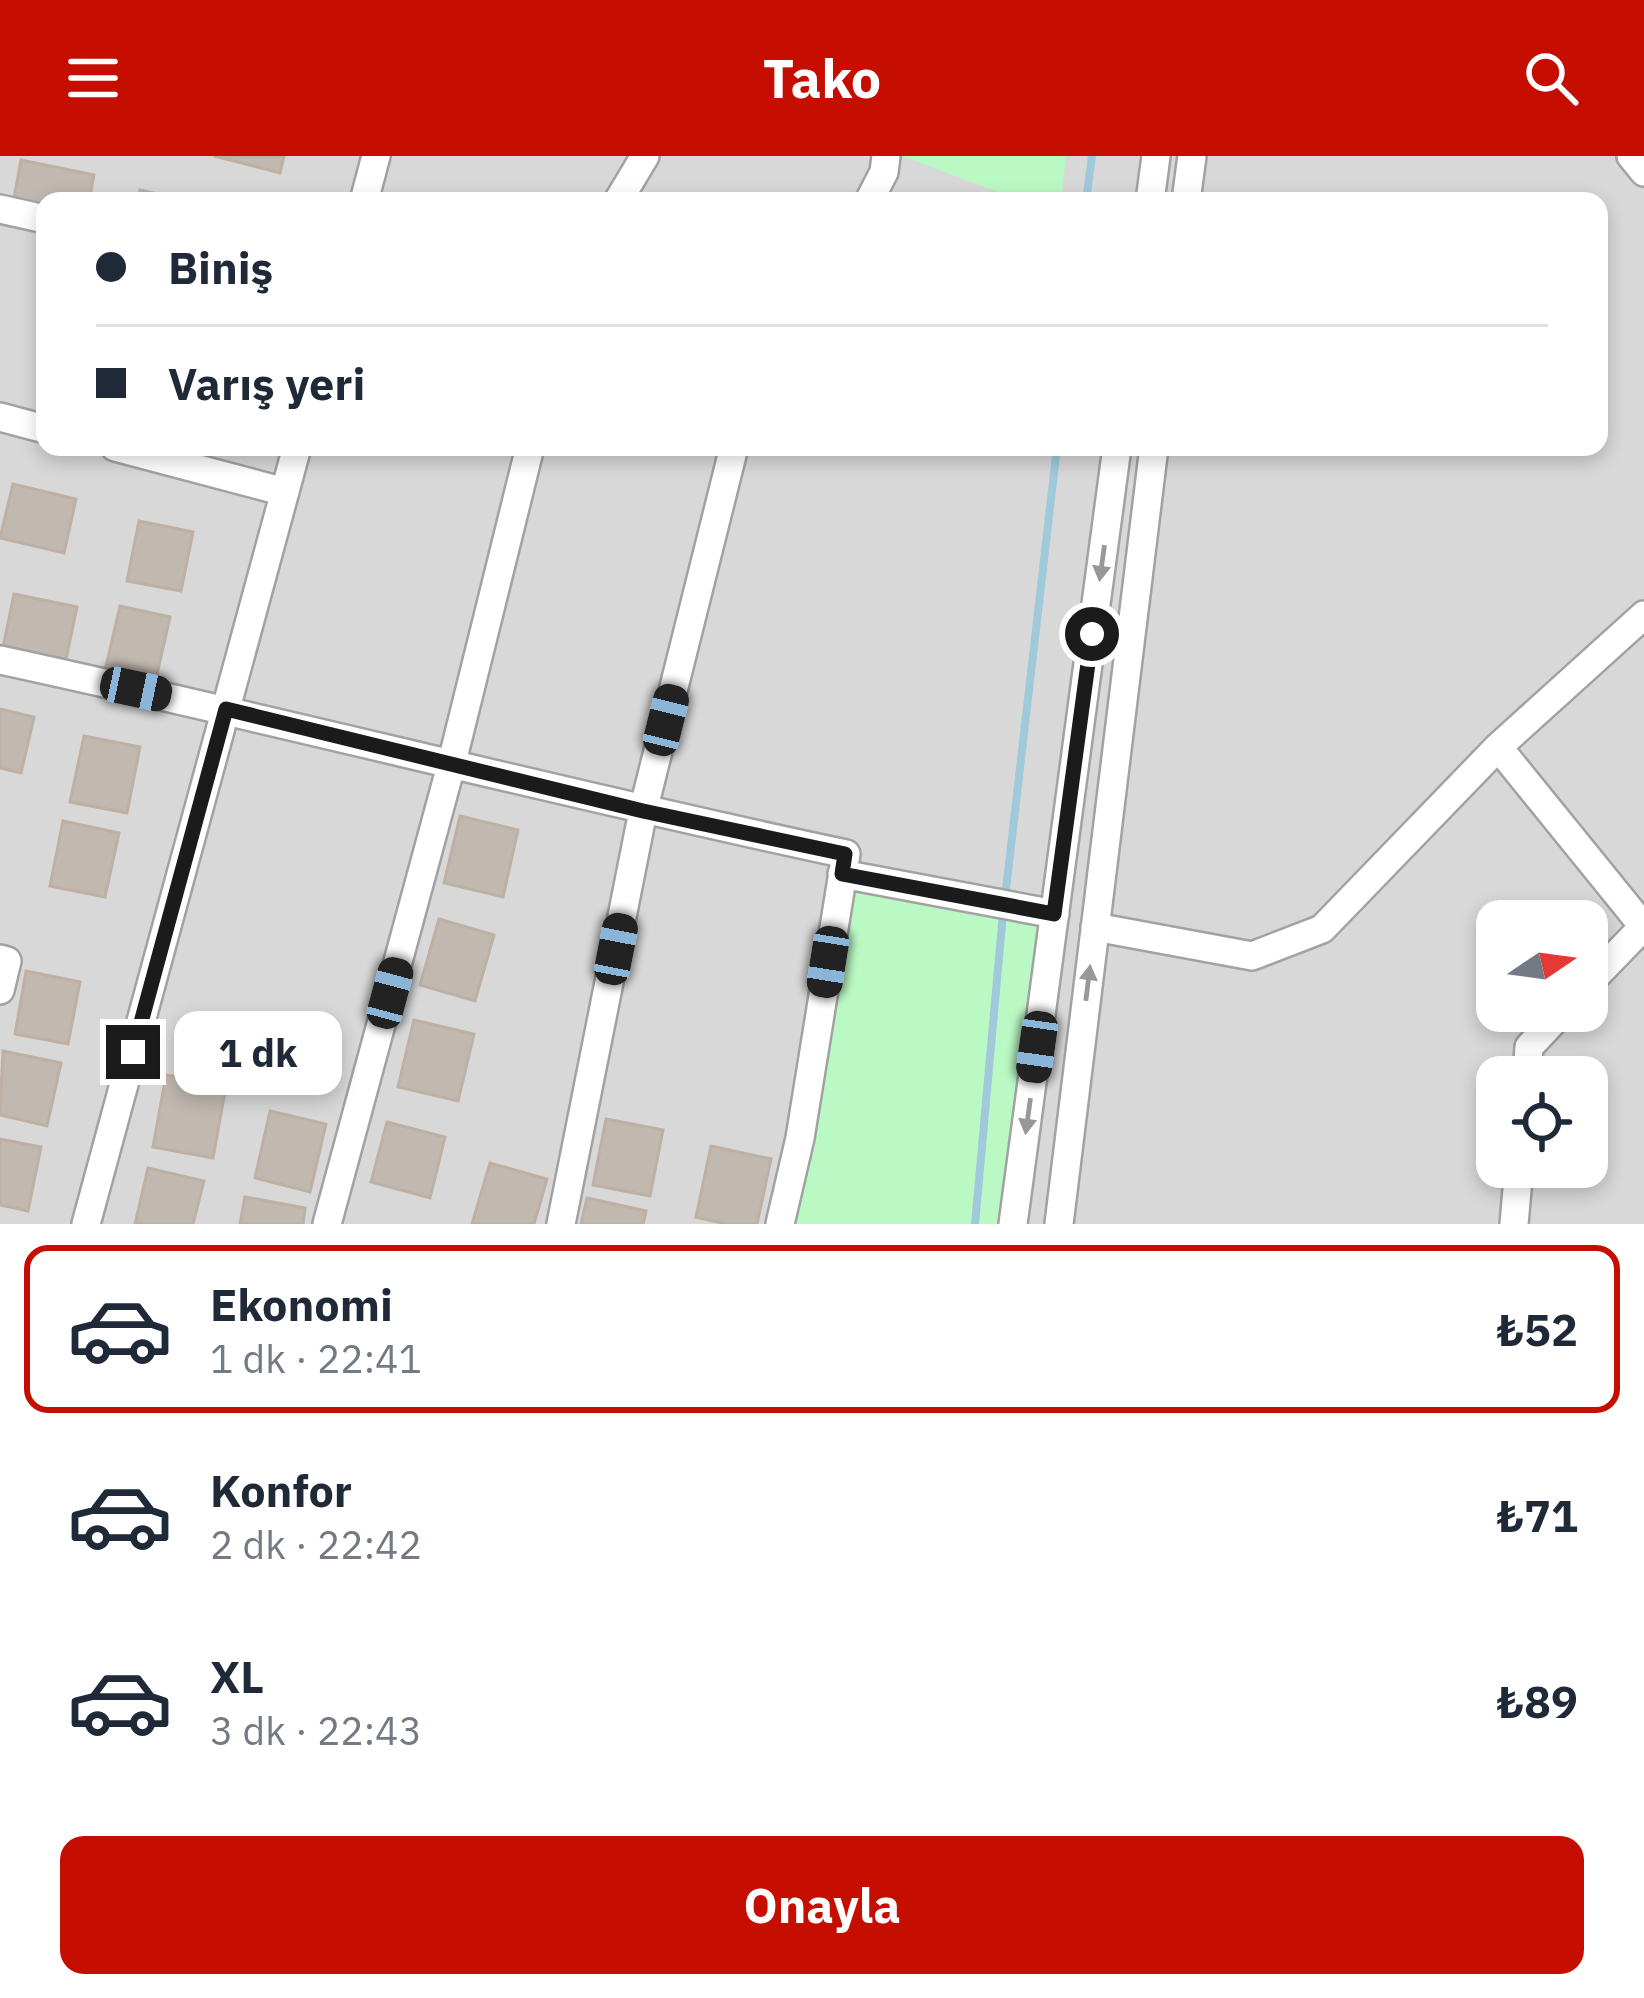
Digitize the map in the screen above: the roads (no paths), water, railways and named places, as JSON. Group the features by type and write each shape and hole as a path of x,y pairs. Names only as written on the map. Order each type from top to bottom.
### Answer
{"street":[{"path":"369,192 376,156"},
{"path":"623,192 645,156"},
{"path":"873,192 886,156"},
{"path":"1151,192 1156,156"},
{"path":"1187,192 1192,156"},
{"path":"1630,156 1644,172"},
{"path":"0,209 36,217"},
{"path":"0,417 36,427"},
{"path":"149,456 285,492"},
{"path":"86,1224 295,456"},
{"path":"328,1224 452,762 528,456"},
{"path":"561,1224 643,811 732,456"},
{"path":"1013,1224 1116,456"},
{"path":"1059,1224 1153,456"},
{"path":"1095,927 1252,956 1322,929 1498,747 1644,615"},
{"path":"0,660 845,854 800,1138 780,1224"},
{"path":"1498,747 1643,926 1608,964"},
{"path":"842,874 1054,914"},
{"path":"0,959 7,961 0,990"},
{"path":"1514,1224 1517,1188"}],"waterway":[{"path":"1087,192 1092,156"},
{"path":"1005,898 1056,456"},
{"path":"975,1224 1003,913"}]}
